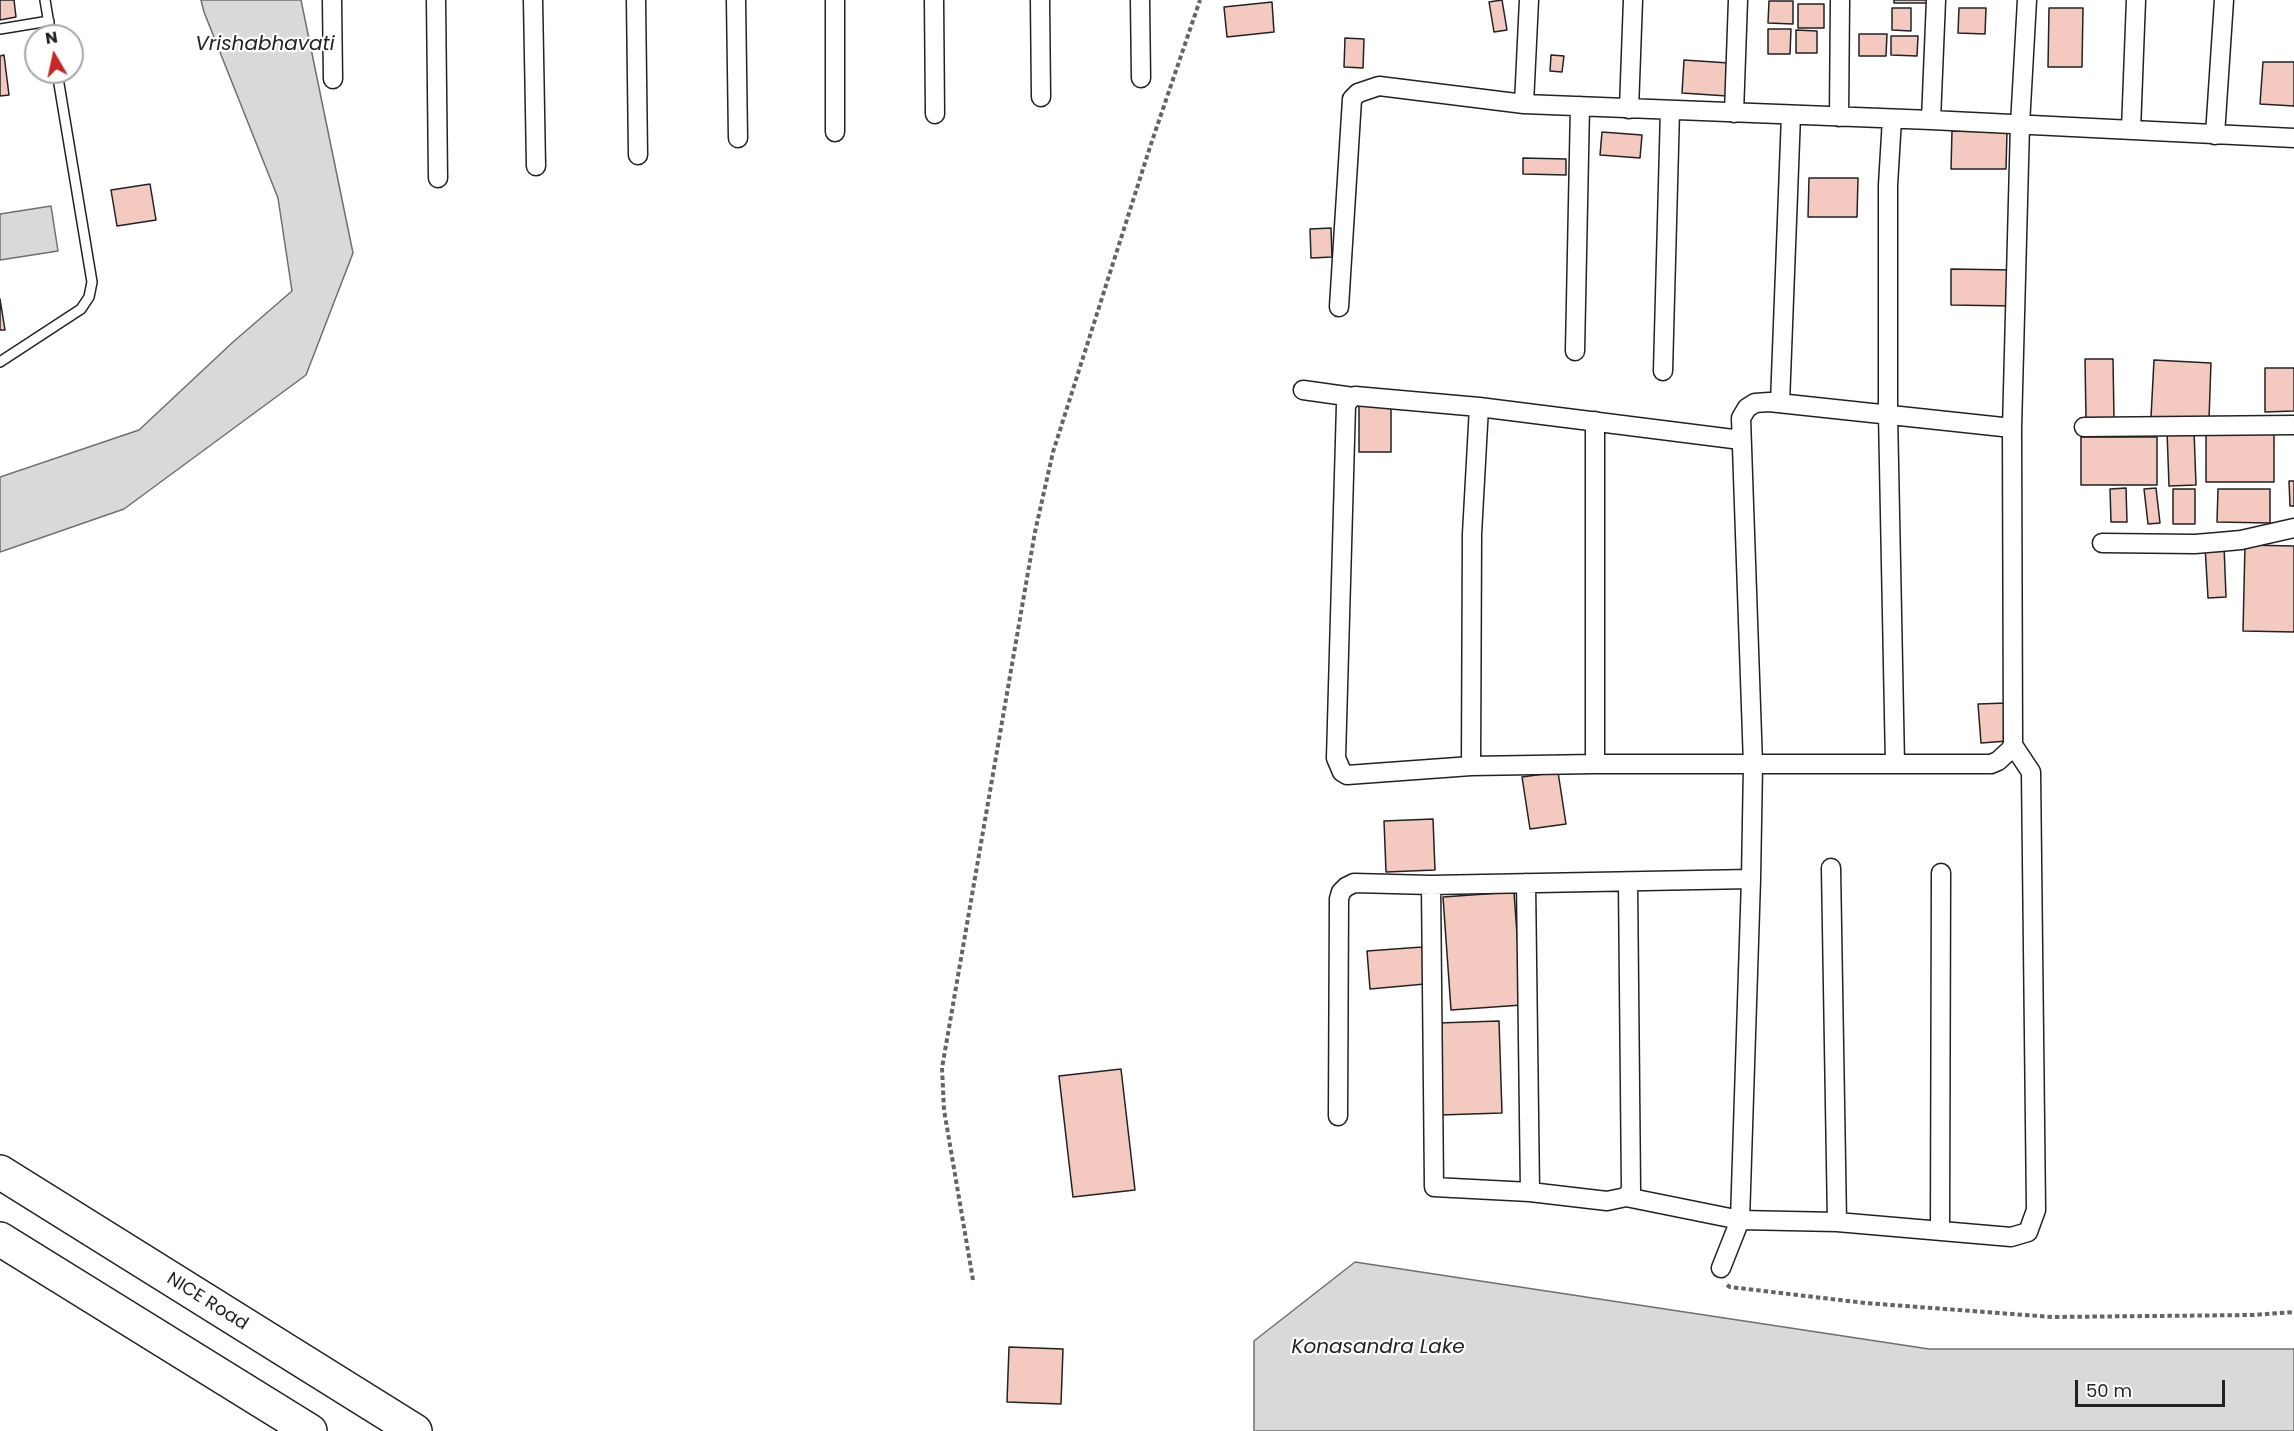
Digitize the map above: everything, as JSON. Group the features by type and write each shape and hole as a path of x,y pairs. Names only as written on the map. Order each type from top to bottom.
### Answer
{"highway":[{"name":"NICE Road","path":"0,1172 415,1431"},
{"path":"0,1239 310,1431"}],"street":[{"path":"332,0 333,79"},
{"path":"436,0 438,178"},
{"path":"534,0 536,166"},
{"path":"636,0 638,155"},
{"path":"736,0 738,138"},
{"path":"835,0 835,132"},
{"path":"934,0 935,114"},
{"path":"1041,0 1041,97"},
{"path":"1140,0 1142,78"},
{"path":"1524,104 1529,0"},
{"path":"1629,108 1632,0"},
{"path":"1734,113 1738,0"},
{"path":"1839,117 1840,0"},
{"path":"1931,120 1935,0"},
{"path":"1431,885 1434,1187 1530,1192 1607,1201 1626,1197 1740,1220 1837,1222 2011,1237 2028,1232 2036,1210 2031,772 2013,745 2012,428 2020,125 2027,0"},
{"path":"2131,130 2136,0"},
{"path":"2215,135 2224,0"},
{"path":"1339,307 1352,99 1358,93 1379,86 1524,104 1931,120 2294,138"},
{"path":"1575,351 1580,106"},
{"path":"1663,371 1670,110"},
{"path":"1780,403 1791,115"},
{"path":"1892,119 1888,185 1888,414 1895,764"},
{"path":"1303,390 1353,397 1479,407 1740,440"},
{"path":"1353,397 1346,405 1336,758 1339,767 1347,775 1471,766 1990,764 2005,755 2013,745"},
{"path":"1721,1268 1740,1220 1751,879 1753,765 1741,418 1747,408 1755,403 1769,402 2012,428"},
{"path":"1471,766 1472,534 1479,407"},
{"path":"1595,421 1595,764"},
{"path":"2084,427 2294,425"},
{"path":"2102,543 2195,544 2241,540 2294,528"},
{"path":"1831,868 1837,1222"},
{"path":"1940,1231 1941,873"},
{"path":"1338,1116 1339,899 1341,892 1354,883 1431,885 1751,879"},
{"path":"1626,1197 1631,1190 1628,882"},
{"path":"1526,883 1530,1192"}],"lane":[{"path":"45,0 49,24"},
{"path":"0,29 49,21"},
{"path":"0,362 81,309 88,297 92,282 59,84"}],"path":[{"path":"973,1280 944,1110 942,1068 1035,531 1053,452 1150,147 1200,0"},
{"path":"1721,1268 1724,1283 1730,1287 1865,1304 1950,1311 2052,1317 2253,1316 2294,1312"}],"water":[{"name":"Vrishabhavati","path":"201,0 301,0 353,253 306,375 124,509 0,552 0,477 139,430 233,342 292,291 278,198"},
{"path":"51,206 58,251 0,260 0,214"},
{"name":"Konasandra Lake","path":"1355,1262 1929,1349 2294,1349 2294,1431 1254,1431 1254,1341"}],"building":[{"path":"0,0 14,0 16,17 0,20"},
{"path":"1502,0 1507,30 1494,32 1489,2"},
{"path":"1894,0 1932,0 1932,3 1894,3"},
{"path":"1769,1 1793,1 1793,24 1768,23"},
{"path":"1272,2 1274,32 1227,37 1224,7"},
{"path":"1798,4 1824,4 1824,28 1798,28"},
{"path":"1892,8 1911,8 1911,31 1892,30"},
{"path":"1959,8 1986,8 1985,34 1958,33"},
{"path":"2049,8 2083,8 2082,67 2048,67"},
{"path":"1768,29 1791,29 1790,54 1768,54"},
{"path":"1796,30 1817,31 1817,53 1796,53"},
{"path":"1859,34 1887,34 1886,56 1859,56"},
{"path":"1891,36 1918,36 1917,56 1891,55"},
{"path":"1345,38 1364,39 1363,68 1344,67"},
{"path":"4,55 9,95 0,96 0,56"},
{"path":"1551,55 1564,56 1562,72 1550,71"},
{"path":"1684,60 1729,63 1727,96 1682,93"},
{"path":"2263,62 2294,62 2294,106 2260,104"},
{"path":"1952,131 2007,132 2006,169 1951,169"},
{"path":"1602,132 1642,135 1640,158 1600,155"},
{"path":"1523,158 1566,159 1566,175 1523,174"},
{"path":"1809,178 1858,178 1857,217 1808,217"},
{"path":"150,184 156,220 117,226 111,190"},
{"path":"1331,228 1332,257 1311,258 1310,229"},
{"path":"1951,269 2014,270 2013,306 1951,305"},
{"path":"0,299 5,330 0,330"},
{"path":"2085,359 2113,359 2114,419 2086,419"},
{"path":"2154,360 2211,363 2209,419 2151,417"},
{"path":"2265,368 2294,368 2294,411 2265,412"},
{"path":"1391,405 1391,452 1359,452 1359,406"},
{"path":"2194,430 2196,485 2169,486 2167,431"},
{"path":"2206,433 2274,433 2274,482 2206,482"},
{"path":"2081,437 2157,437 2157,485 2081,485"},
{"path":"2289,481 2294,481 2294,506 2290,506"},
{"path":"2126,488 2127,522 2111,522 2110,489"},
{"path":"2156,488 2160,523 2148,524 2144,489"},
{"path":"2173,489 2195,489 2195,524 2173,524"},
{"path":"2218,489 2270,489 2270,523 2217,522"},
{"path":"2224,545 2226,597 2208,598 2205,546"},
{"path":"2245,545 2294,546 2294,632 2243,631"},
{"path":"2006,703 2008,741 1981,743 1978,704"},
{"path":"1558,772 1566,824 1530,829 1522,777"},
{"path":"1433,819 1435,870 1386,872 1384,821"},
{"path":"1514,892 1522,1005 1451,1010 1443,897"},
{"path":"1422,947 1425,984 1370,989 1367,951"},
{"path":"1499,1021 1502,1113 1440,1115 1438,1023"},
{"path":"1121,1069 1135,1190 1073,1197 1059,1076"},
{"path":"1009,1347 1063,1349 1061,1404 1007,1402"}]}
